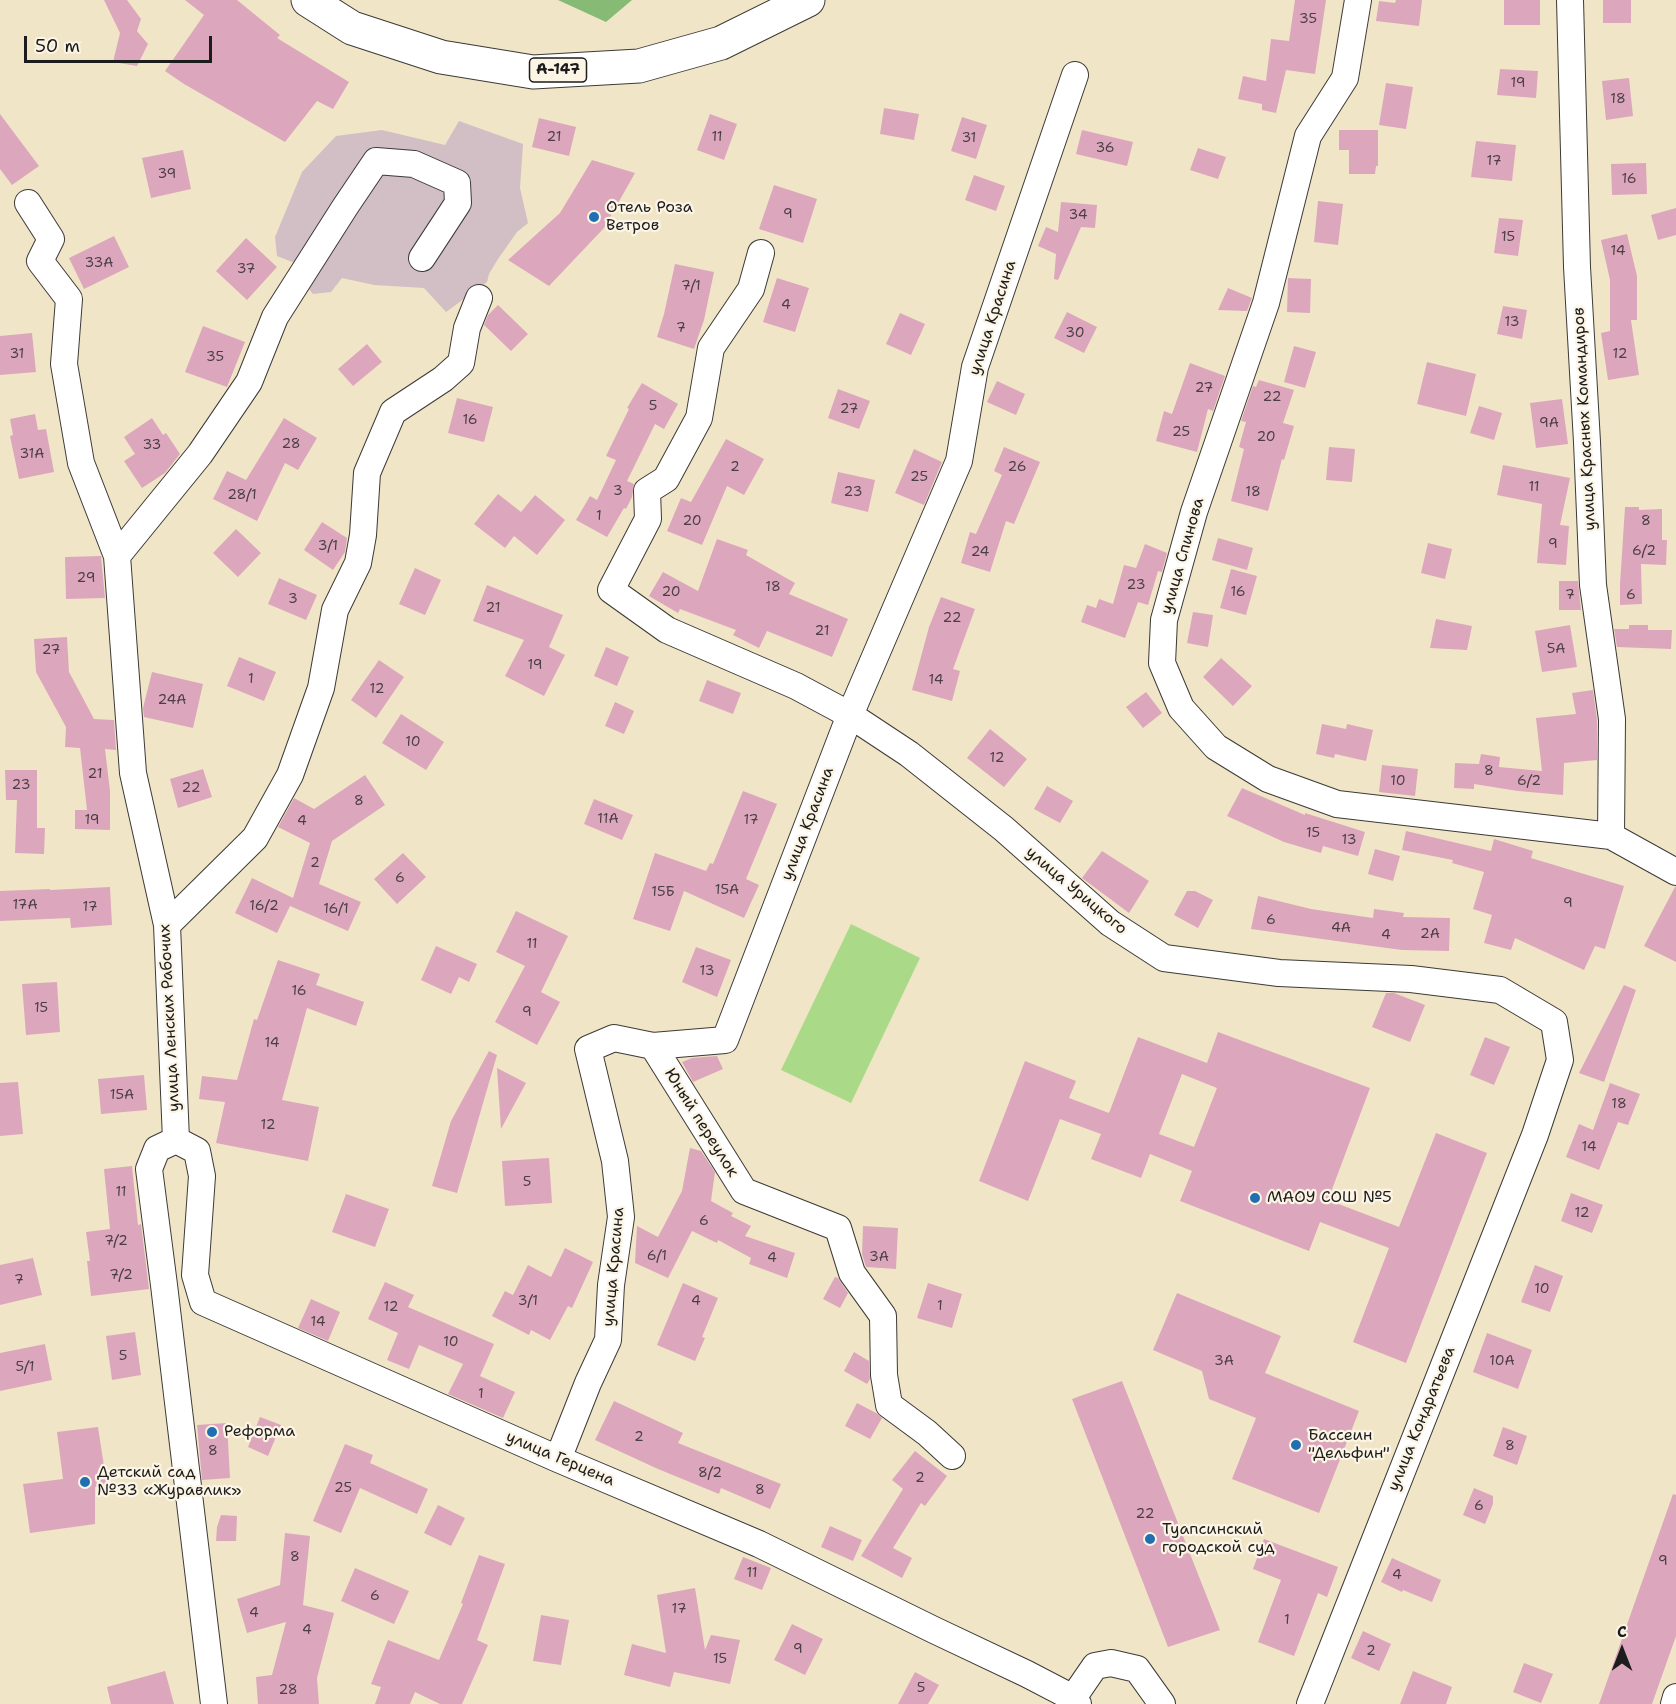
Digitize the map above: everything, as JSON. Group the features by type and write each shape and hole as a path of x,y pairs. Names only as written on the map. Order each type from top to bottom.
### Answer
{"highway":[{"name":"А-147","path":"308,0 352,28 441,57 533,72 639,66 721,43 808,0"}],"street":[{"name":"улица Спинова","path":"1358,0 1344,78 1308,136 1266,303 1194,512 1164,620 1162,663 1181,708 1216,747 1268,778 1337,804 1611,836 1676,872"},
{"name":"улица Красных Командиров","path":"1570,0 1577,267 1593,585 1612,719 1611,836"},
{"name":"улица Красина","path":"558,1459 608,1340 611,1285 621,1217 615,1161 588,1049 614,1038 653,1046 725,1040 850,715 959,461 975,367 1075,75"},
{"path":"117,556 200,454 249,382 275,317 376,160 414,164 457,183 458,203 422,258"},
{"name":"улица Ленских Рабочих","path":"28,203 51,239 40,261 69,299 64,364 81,463 117,556 133,773 166,926 176,1140"},
{"name":"улица Урицкого","path":"761,253 751,289 711,348 699,418 666,479 647,490 648,519 611,590 667,630 796,686 850,715 909,754 1004,829 1110,923 1164,958 1279,973 1411,979 1500,990 1554,1022 1560,1060 1535,1135"},
{"path":"166,926 255,838 290,775 321,688 335,610 358,563 363,535 368,473 393,412 443,379 461,363 467,328 479,298"},
{"name":"Юный переулок","path":"653,1046 744,1191 838,1228 852,1273 883,1316 884,1375 889,1405 927,1433 952,1456"},
{"name":"улица Кондратьева","path":"1310,1704 1535,1135"},
{"path":"176,1140 157,1149 148,1169 166,1297 214,1704"},
{"name":"улица Герцена","path":"176,1140 197,1151 202,1176 195,1275 203,1302 558,1459 759,1544 1027,1674 1076,1701"},
{"path":"1076,1701 1095,1666 1112,1663 1137,1669 1162,1704"},
{"path":"1674,1704 1676,1697"}],"shaded area":[{"path":"459,121 523,144 520,188 528,223 517,232 498,259 487,282 446,312 424,288 374,285 342,278 331,292 313,294 303,282 315,271 277,256 275,237 302,172 336,136 382,130 445,145"}],"green space":[{"path":"558,0 632,0 606,22"},
{"path":"851,924 920,958 851,1103 781,1070"}],"building":[{"path":"104,0 127,0 141,19 137,31 148,44 137,66 113,62 120,33"},
{"path":"185,0 237,0 280,35 277,38 349,82 333,109 317,101 285,142 165,71 204,15"},
{"path":"1295,0 1326,0 1315,74 1286,70 1276,113 1262,110 1262,104 1238,99 1243,76 1266,81 1271,39 1289,41"},
{"path":"1396,0 1422,0 1419,26 1376,21 1379,1 1395,3"},
{"path":"1504,0 1540,0 1540,25 1504,25"},
{"path":"1603,0 1631,0 1631,23 1603,23"},
{"path":"1500,69 1538,71 1536,98 1497,95"},
{"path":"1629,78 1633,116 1606,120 1602,81"},
{"path":"1386,83 1413,87 1406,129 1379,125"},
{"path":"884,108 919,114 914,140 880,134"},
{"path":"0,114 39,166 12,185 0,169"},
{"path":"710,114 737,124 724,160 697,150"},
{"path":"962,117 987,125 976,159 951,151"},
{"path":"539,118 576,127 569,156 532,147"},
{"path":"1082,130 1133,142 1127,166 1076,154"},
{"path":"1339,130 1378,130 1378,166 1376,166 1375,174 1349,174 1349,150 1339,150"},
{"path":"1476,141 1516,145 1512,181 1471,177"},
{"path":"1198,148 1226,157 1218,179 1190,170"},
{"path":"183,150 191,189 151,198 142,158"},
{"path":"592,160 635,173 604,228 549,286 508,260 560,213"},
{"path":"1646,163 1647,194 1612,195 1611,164"},
{"path":"974,175 1005,186 996,211 965,200"},
{"path":"774,185 817,199 803,243 759,229"},
{"path":"1318,201 1343,204 1338,245 1314,242"},
{"path":"1061,202 1097,205 1095,228 1081,227 1058,280 1054,279 1056,254 1038,246 1046,227 1058,232"},
{"path":"1676,208 1676,235 1658,240 1651,215"},
{"path":"1499,218 1523,220 1518,256 1494,253"},
{"path":"1627,234 1637,276 1637,320 1631,320 1639,375 1608,380 1601,333 1610,331 1610,280 1601,240"},
{"path":"114,236 129,267 84,289 69,258"},
{"path":"246,238 277,267 247,300 216,271"},
{"path":"675,264 714,272 704,320 694,349 657,337"},
{"path":"777,278 809,288 795,332 763,322"},
{"path":"1288,278 1311,279 1310,313 1287,312"},
{"path":"1228,288 1252,298 1247,311 1218,310"},
{"path":"498,305 528,334 511,351 484,325 488,315"},
{"path":"1503,306 1527,310 1522,339 1497,334"},
{"path":"1067,312 1097,327 1084,353 1054,338"},
{"path":"900,313 925,324 911,355 886,344"},
{"path":"203,326 245,342 227,387 185,372"},
{"path":"32,333 36,372 0,375 0,336"},
{"path":"367,344 382,362 353,386 338,369"},
{"path":"1294,346 1316,352 1305,388 1284,382"},
{"path":"1427,362 1476,374 1466,416 1417,404"},
{"path":"1190,363 1225,376 1213,411 1208,409 1197,452 1156,441 1164,411 1172,414"},
{"path":"1259,380 1294,390 1283,423 1294,426 1284,460 1282,459 1268,511 1231,501 1244,449 1239,447 1246,422 1241,421 1253,386 1256,387"},
{"path":"997,381 1025,394 1016,415 987,402"},
{"path":"642,383 678,404 664,429 655,424 627,481 634,484 632,497 607,537 576,520 590,496 597,500 616,460 606,456 629,409 627,408"},
{"path":"838,389 870,401 859,429 828,418"},
{"path":"457,398 493,407 484,442 448,433"},
{"path":"1562,399 1568,444 1536,448 1530,403"},
{"path":"1479,406 1502,413 1494,440 1470,433"},
{"path":"35,414 38,430 46,429 54,472 19,479 10,436 13,435 10,419"},
{"path":"152,418 163,435 166,433 180,454 165,473 142,488 124,461 135,454 124,437"},
{"path":"284,418 317,438 298,470 285,463 257,521 213,499 227,471 246,480"},
{"path":"726,439 764,459 744,495 727,486 702,545 667,531 681,498 691,502"},
{"path":"1004,447 1040,462 1014,524 1006,521 990,572 961,563 970,532 976,534 1002,475 994,471"},
{"path":"1329,447 1355,449 1352,482 1326,480"},
{"path":"914,449 942,462 924,505 895,493"},
{"path":"1503,465 1570,478 1560,525 1569,526 1566,565 1537,563 1542,504 1497,495"},
{"path":"838,472 875,480 868,512 831,503"},
{"path":"498,494 521,512 535,495 565,520 537,555 514,536 505,548 474,524"},
{"path":"1625,507 1639,507 1639,510 1662,509 1662,540 1667,540 1666,565 1641,564 1642,604 1620,605"},
{"path":"322,522 347,538 345,552 333,570 304,550"},
{"path":"236,529 261,553 238,577 213,553"},
{"path":"1218,538 1253,548 1247,570 1212,560"},
{"path":"717,539 748,550 746,555 795,583 789,594 848,619 832,657 767,631 759,648 733,635 736,630 680,609 678,613 649,596 663,572 698,591"},
{"path":"1428,543 1452,549 1445,579 1421,573"},
{"path":"1145,544 1167,553 1162,572 1158,571 1148,605 1138,602 1125,638 1081,622 1087,605 1096,608 1099,599 1113,604 1124,565 1136,568"},
{"path":"101,556 105,598 66,599 65,557"},
{"path":"415,568 441,580 425,615 399,604"},
{"path":"1231,569 1257,576 1246,615 1220,608"},
{"path":"279,578 317,595 306,620 268,604"},
{"path":"1559,581 1578,581 1581,610 1559,610"},
{"path":"487,585 563,615 549,647 565,655 544,696 505,676 524,640 473,621"},
{"path":"941,597 975,609 953,669 960,671 952,701 912,690 929,627"},
{"path":"1193,612 1213,615 1208,647 1187,643"},
{"path":"1436,619 1472,626 1467,650 1430,648"},
{"path":"1570,625 1577,667 1542,672 1535,631"},
{"path":"1629,625 1648,625 1648,630 1672,630 1671,649 1617,647 1614,629 1629,629"},
{"path":"67,637 69,672 94,719 114,720 116,750 105,749 110,791 110,830 75,829 75,810 87,810 80,748 65,747 66,727 36,672 34,639"},
{"path":"606,647 629,657 617,686 594,676"},
{"path":"239,657 276,672 264,701 227,686"},
{"path":"1221,658 1252,686 1233,706 1203,677"},
{"path":"379,660 404,677 376,718 351,700"},
{"path":"152,672 203,684 193,728 144,717 143,708"},
{"path":"707,680 741,693 733,714 699,701"},
{"path":"1593,690 1597,720 1597,760 1564,763 1563,795 1474,784 1474,789 1454,788 1455,763 1479,764 1481,754 1500,757 1499,767 1542,771 1536,718 1576,714 1572,693"},
{"path":"1146,692 1162,713 1143,728 1126,707"},
{"path":"615,702 634,711 624,734 605,726"},
{"path":"401,714 444,742 426,770 382,743"},
{"path":"1322,724 1346,729 1347,724 1373,730 1366,761 1335,754 1334,758 1316,754"},
{"path":"990,729 1027,759 1004,787 967,758"},
{"path":"1382,765 1418,769 1415,796 1379,792"},
{"path":"203,769 212,797 178,808 170,779"},
{"path":"5,770 37,770 37,828 45,828 44,854 15,853 17,800 6,800"},
{"path":"365,775 385,805 332,841 319,884 361,902 348,931 290,906 277,933 235,913 252,878 293,898 310,843 278,827 294,798 314,809"},
{"path":"1047,786 1073,801 1060,823 1034,809"},
{"path":"1242,788 1305,815 1305,813 1365,832 1358,856 1323,846 1321,853 1284,842 1227,816"},
{"path":"743,791 777,804 746,879 759,885 744,918 684,891 670,931 633,919 655,853 706,871 710,863 713,864"},
{"path":"594,799 633,815 622,840 584,824"},
{"path":"1406,831 1491,851 1494,839 1533,851 1531,858 1624,886 1605,949 1595,946 1584,970 1515,938 1511,950 1484,943 1492,915 1473,909 1484,872 1452,863 1453,860 1402,850"},
{"path":"1375,849 1400,856 1393,881 1368,874"},
{"path":"1102,851 1149,881 1129,913 1082,878"},
{"path":"403,853 426,877 397,904 374,879"},
{"path":"110,887 112,925 71,928 70,918 0,921 0,891"},
{"path":"1676,887 1676,962 1644,946"},
{"path":"1187,891 1195,891 1213,900 1198,928 1174,915"},
{"path":"1258,896 1311,909 1373,918 1374,909 1404,913 1403,917 1450,918 1449,951 1402,950 1251,929"},
{"path":"516,911 568,936 541,992 560,1002 537,1045 495,1022 525,966 496,952"},
{"path":"436,946 477,964 469,982 459,977 451,994 421,980"},
{"path":"696,947 731,960 717,997 682,982"},
{"path":"278,960 320,974 316,985 364,1002 356,1026 307,1008 282,1100 319,1107 308,1161 216,1143 225,1102 199,1099 202,1076 237,1080 254,1019 257,1020"},
{"path":"57,982 60,1032 26,1035 22,984"},
{"path":"1624,985 1636,990 1604,1082 1579,1073"},
{"path":"1386,993 1394,993 1425,1005 1410,1042 1372,1027"},
{"name":"МАОУ СОШ №5","path":"1218,1032 1370,1088 1328,1200 1399,1227 1436,1133 1487,1153 1406,1363 1353,1342 1389,1248 1320,1222 1309,1251 1180,1201 1192,1171 1150,1154 1141,1178 1091,1159 1101,1134 1060,1119 1028,1201 979,1181 1025,1061 1076,1081 1069,1098 1109,1113 1138,1037 1207,1063","holes":["1182,1074 1217,1088 1194,1147 1159,1134"]},
{"path":"1485,1037 1510,1047 1494,1085 1470,1075"},
{"path":"489,1051 497,1055 457,1193 432,1186 451,1121"},
{"path":"717,1056 723,1069 693,1082 682,1062 692,1058"},
{"path":"497,1068 526,1083 501,1129"},
{"path":"144,1075 147,1110 101,1114 98,1079"},
{"path":"18,1082 23,1134 0,1136 0,1083"},
{"path":"1610,1083 1640,1094 1628,1125 1618,1122 1599,1170 1566,1157 1579,1124 1593,1130"},
{"path":"690,1148 701,1151 715,1172 711,1201 733,1213 731,1216 751,1226 745,1236 795,1253 787,1278 749,1264 751,1258 718,1240 717,1243 692,1231 668,1278 635,1263 637,1226 658,1237 682,1191"},
{"path":"549,1158 552,1203 505,1206 502,1161"},
{"path":"132,1166 138,1225 141,1224 149,1289 91,1296 86,1232 110,1229 104,1169"},
{"path":"1571,1193 1603,1205 1592,1233 1561,1221"},
{"path":"346,1194 389,1209 375,1247 332,1232"},
{"path":"863,1226 898,1228 896,1269 866,1267 862,1254"},
{"path":"565,1248 593,1262 572,1308 568,1306 550,1340 531,1330 529,1335 492,1316 505,1291 513,1295 528,1265 551,1277"},
{"path":"33,1258 42,1295 0,1305 0,1265"},
{"path":"1535,1265 1563,1276 1550,1312 1521,1302"},
{"path":"835,1277 848,1293 840,1308 823,1299"},
{"path":"385,1282 414,1295 408,1307 494,1344 480,1376 515,1392 503,1418 448,1394 463,1364 419,1345 409,1369 387,1360 398,1333 368,1319"},
{"path":"683,1283 718,1298 695,1361 657,1345"},
{"path":"928,1283 962,1294 952,1328 917,1318"},
{"path":"1177,1293 1281,1336 1265,1373 1359,1411 1319,1513 1232,1479 1256,1418 1209,1399 1202,1371 1153,1350"},
{"path":"311,1299 340,1312 328,1341 298,1328"},
{"path":"135,1332 141,1375 112,1380 106,1336"},
{"path":"1487,1333 1532,1350 1518,1389 1473,1372"},
{"path":"45,1344 52,1380 0,1391 0,1353"},
{"path":"854,1352 869,1361 870,1379 867,1384 844,1371"},
{"name":"Туапсинский городской суд","path":"1122,1381 1220,1630 1168,1647 1072,1399"},
{"path":"614,1401 683,1433 678,1443 781,1484 770,1509 721,1488 719,1494 595,1440"},
{"path":"857,1403 882,1418 870,1439 845,1426"},
{"path":"260,1417 281,1425 268,1456 248,1447"},
{"path":"227,1423 230,1478 202,1480 197,1425"},
{"name":"Детский сад №33 «Журавлик»","path":"98,1427 107,1486 95,1487 95,1524 30,1533 23,1484 63,1479 57,1432"},
{"path":"1503,1427 1527,1436 1517,1465 1493,1456"},
{"path":"345,1444 373,1455 370,1463 428,1489 417,1514 360,1488 341,1533 313,1521"},
{"path":"915,1451 947,1476 925,1506 921,1503 893,1548 912,1558 902,1578 861,1556 903,1489 892,1480"},
{"path":"1474,1488 1493,1496 1493,1504 1485,1524 1463,1515"},
{"path":"1673,1494 1676,1495 1676,1636 1652,1704 1599,1704"},
{"path":"438,1505 465,1518 451,1546 424,1533"},
{"path":"221,1515 237,1516 236,1541 216,1541"},
{"path":"830,1526 862,1540 853,1561 821,1547"},
{"path":"285,1533 310,1536 303,1605 334,1613 317,1678 319,1704 258,1704 256,1677 272,1675 286,1622 247,1633 237,1599 280,1585"},
{"path":"1264,1539 1338,1567 1327,1597 1318,1593 1294,1656 1258,1642 1281,1580 1253,1569"},
{"path":"479,1555 505,1564 477,1640 488,1645 462,1704 440,1704 415,1692 410,1704 375,1704 381,1687 371,1684 388,1640 439,1660 463,1604 461,1603"},
{"path":"743,1557 771,1568 762,1590 734,1579"},
{"path":"1392,1558 1441,1580 1432,1602 1381,1582"},
{"path":"355,1568 409,1591 394,1624 341,1601"},
{"path":"695,1588 705,1650 711,1635 740,1640 730,1684 674,1672 670,1687 624,1675 632,1644 666,1653 657,1595"},
{"path":"541,1615 569,1620 561,1665 533,1661"},
{"path":"792,1624 823,1639 805,1675 774,1660"},
{"path":"1363,1631 1391,1644 1379,1671 1351,1658"},
{"path":"1524,1663 1553,1674 1541,1703 1513,1692"},
{"path":"165,1671 174,1704 111,1704 107,1687"},
{"path":"1413,1671 1452,1687 1446,1704 1400,1704"},
{"path":"915,1672 939,1685 928,1704 898,1704"}],"place":[{"name":"Отель Роза Ветров","path":"594,217"},
{"name":"МАОУ СОШ №5","path":"1255,1198"},
{"name":"Реформа","path":"212,1432"},
{"name":"Бассеин \"Дельфин\"","path":"1296,1445"},
{"name":"Детский сад №33 «Журавлик»","path":"85,1482"},
{"name":"Туапсинский городской суд","path":"1150,1539"}]}
